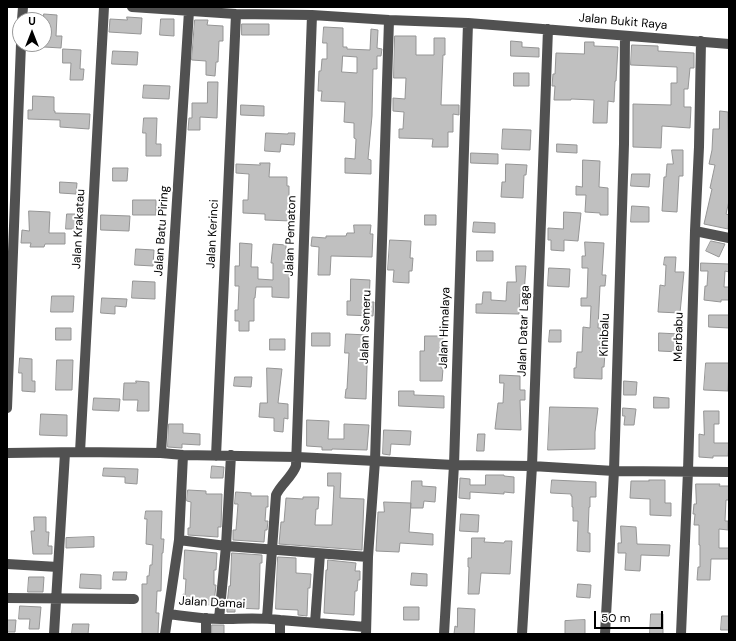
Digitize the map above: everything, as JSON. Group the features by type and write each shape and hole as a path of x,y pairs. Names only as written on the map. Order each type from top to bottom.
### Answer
{"street":[{"name":"Jalan Krakatau","path":"80,452 104,7"},
{"name":"Jalan Bukit Raya","path":"132,7 236,14 312,15 468,23 729,44"},
{"name":"Jalan Batu Piring","path":"161,453 189,11"},
{"name":"Jalan Kerinci","path":"216,456 236,14"},
{"name":"Jalan Pematon","path":"267,618 276,495 294,471 297,457 312,15"},
{"name":"Jalan Semeru","path":"366,630 368,557 375,461 389,20"},
{"name":"Jalan Himalaya","path":"444,634 454,465 468,23"},
{"name":"Jalan Datar Laga","path":"522,634 532,466 548,29"},
{"name":"Kinibalu","path":"605,634 614,470 624,144 625,36"},
{"name":"Merbabu","path":"681,634 688,471 695,231 700,147 701,41"},
{"path":"7,408 21,52"},
{"path":"695,231 729,238"},
{"path":"7,453 161,453 216,456 297,457 454,465 729,472"},
{"path":"54,634 65,453"},
{"name":"Jalan Damai","path":"183,455 180,540 168,614 219,619 267,618 366,630"},
{"path":"219,619 226,546 231,455"},
{"path":"180,540 226,546 368,557"},
{"path":"315,623 320,554"},
{"path":"7,564 58,567"},
{"path":"7,598 134,599"},
{"path":"165,634 168,614"},
{"path":"206,618 206,634"},
{"path":"280,620 280,634"}],"building":[{"path":"52,15 57,15 56,36 62,36 61,48 52,47"},
{"path":"127,17 142,18 141,34 109,32 110,19 127,20"},
{"path":"161,19 174,19 174,36 160,35"},
{"path":"195,20 208,20 207,25 223,26 223,41 219,41 218,62 216,62 215,76 206,75 206,61 192,60"},
{"path":"242,24 269,24 269,35 242,35"},
{"path":"324,27 343,28 343,47 347,47 347,49 370,50 371,29 378,30 377,48 382,49 381,56 377,56 377,69 373,69 372,116 368,159 371,160 371,174 345,173 345,158 355,159 356,139 354,138 354,123 344,122 345,102 321,101 322,91 318,91 319,71 321,71 322,59 327,59 327,43 323,43","holes":["343,56 357,57 357,73 342,72"]},
{"path":"395,36 416,36 416,55 434,55 434,38 445,38 441,105 459,105 459,115 453,114 453,132 448,132 448,147 432,147 433,139 399,138 399,129 403,129 404,112 393,111 393,98 405,99 406,78 394,78"},
{"path":"511,41 522,42 522,47 539,48 539,57 511,56"},
{"path":"585,42 594,42 594,46 618,47 614,102 608,101 607,123 593,123 594,100 554,100 555,86 552,86 553,74 555,74 556,53 584,54"},
{"path":"632,45 658,46 658,51 694,53 694,68 690,68 688,89 684,89 684,107 691,107 690,128 662,126 661,148 633,147 633,104 671,105 671,83 677,83 677,67 631,65"},
{"path":"63,49 81,50 80,69 84,69 83,80 70,80 71,63 63,63"},
{"path":"113,51 138,52 137,65 112,64"},
{"path":"514,73 529,73 529,86 514,86"},
{"path":"208,82 218,82 217,118 200,117 200,130 188,130 189,118 192,118 192,103 207,103"},
{"path":"144,85 170,86 169,99 143,98"},
{"path":"33,96 54,97 55,113 90,114 89,129 60,127 60,120 28,119 28,110 32,110"},
{"path":"241,105 264,106 264,116 241,115"},
{"path":"720,111 728,112 729,201 726,214 729,215 728,229 704,224 712,189 710,188 715,165 709,164 712,150 713,129 719,129"},
{"path":"144,118 157,118 156,144 161,144 161,156 146,156 146,133 143,133"},
{"path":"503,129 531,130 530,150 502,149"},
{"path":"266,133 295,133 294,145 281,144 280,152 265,151"},
{"path":"557,144 577,145 577,153 557,152"},
{"path":"672,150 683,150 683,176 679,176 677,212 662,211 664,177 666,177 667,164 673,164"},
{"path":"471,153 498,154 498,164 471,163"},
{"path":"583,160 600,161 599,187 608,188 608,215 585,212 586,195 576,195 576,186 582,187"},
{"path":"260,163 270,163 269,177 287,177 291,221 265,220 265,214 243,213 243,200 248,200 249,174 236,173 236,164 260,165"},
{"path":"506,164 527,165 526,175 524,175 523,198 501,197 502,182 505,182"},
{"path":"113,168 128,168 127,181 113,181"},
{"path":"632,174 650,174 649,187 631,186"},
{"path":"60,182 77,183 76,194 60,193"},
{"path":"133,200 156,200 156,215 133,215"},
{"path":"632,206 649,207 649,222 631,222"},
{"path":"29,211 50,212 49,233 65,233 65,244 45,244 44,247 30,247 31,243 21,243 22,230 29,231"},
{"path":"564,212 581,213 578,241 564,240 564,251 551,250 551,240 548,240 548,228 563,229"},
{"path":"67,214 76,214 75,229 66,229"},
{"path":"101,215 130,216 129,231 101,230"},
{"path":"425,215 436,215 436,225 425,225"},
{"path":"474,222 495,223 495,233 473,232"},
{"path":"354,225 371,225 370,234 373,234 372,257 331,256 330,275 318,275 319,247 311,246 312,237 326,238 326,236 346,236 347,233 354,233"},
{"path":"390,240 411,241 410,258 413,258 412,271 409,271 409,283 393,282 394,270 388,270"},
{"path":"711,241 725,244 719,257 706,251"},
{"path":"585,242 604,243 602,275 606,275 605,286 600,286 598,328 601,328 600,353 605,353 604,367 602,367 602,379 574,378 577,352 582,352 583,327 590,328 591,306 581,306 581,298 587,298 588,268 582,268 582,256 585,256"},
{"path":"240,243 252,244 251,267 258,267 258,279 273,280 273,263 271,263 273,244 286,245 286,268 289,268 289,298 272,297 272,287 256,287 254,298 254,321 249,321 249,331 239,331 239,321 235,321 235,310 238,310 239,286 235,286 235,266 239,266"},
{"path":"136,249 154,250 153,266 135,265"},
{"path":"477,251 493,251 493,261 477,261"},
{"path":"665,257 676,257 675,272 684,272 680,313 658,312 660,285 665,286"},
{"path":"701,263 729,264 729,272 725,271 724,287 729,287 729,300 721,300 721,302 704,300 708,271 701,271"},
{"path":"516,266 526,266 524,294 520,294 519,314 476,313 476,304 482,304 483,292 491,292 491,300 506,301 507,282 516,282"},
{"path":"549,268 570,269 569,287 548,286"},
{"path":"351,279 370,280 369,302 374,302 373,316 347,315 347,301 350,301"},
{"path":"133,281 155,282 155,299 132,298"},
{"path":"52,296 74,296 73,312 51,312"},
{"path":"102,298 127,299 126,307 115,306 115,314 101,313"},
{"path":"709,315 729,315 729,328 709,327"},
{"path":"56,328 71,328 71,340 56,340"},
{"path":"550,330 561,330 561,342 549,342"},
{"path":"312,333 330,333 330,346 312,346"},
{"path":"659,333 680,334 680,352 659,351"},
{"path":"346,334 368,335 366,399 345,398 349,353 345,353"},
{"path":"425,336 443,336 441,368 443,369 442,381 420,381 420,351 424,351"},
{"path":"270,339 285,339 285,350 270,350"},
{"path":"20,358 32,359 32,381 35,381 35,392 22,391 22,373 19,373"},
{"path":"57,360 73,360 72,390 56,390"},
{"path":"706,363 729,363 728,391 704,390"},
{"path":"267,368 282,369 278,403 288,404 288,419 284,418 283,432 274,431 274,418 259,417 260,403 267,403"},
{"path":"500,375 520,376 520,390 525,390 525,400 520,400 521,430 495,429 498,403 503,403 504,383 500,383"},
{"path":"235,377 252,377 251,387 234,386"},
{"path":"136,381 149,382 149,411 137,411 138,400 123,400 124,383 136,383"},
{"path":"624,381 637,382 636,395 624,395"},
{"path":"399,391 414,391 414,395 444,396 444,408 399,406"},
{"path":"654,397 669,398 669,408 654,408"},
{"path":"94,398 120,399 119,411 93,410"},
{"path":"550,407 598,408 595,432 595,449 548,450"},
{"path":"623,408 636,409 634,425 624,425 625,416 623,416"},
{"path":"704,411 719,411 719,424 714,424 714,443 729,443 728,456 713,456 713,458 699,457 699,434 704,435"},
{"path":"41,414 67,415 67,436 40,435"},
{"path":"307,420 329,421 328,439 344,439 344,424 369,425 367,450 322,450 322,447 307,446"},
{"path":"169,424 183,424 183,433 200,434 200,445 182,444 182,448 168,447"},
{"path":"384,430 411,431 410,445 391,444 390,455 383,454"},
{"path":"478,434 485,434 484,451 477,451"},
{"path":"212,466 224,467 223,478 211,478"},
{"path":"104,468 138,469 137,484 125,483 125,477 103,476"},
{"path":"328,473 341,473 340,498 364,499 362,550 279,544 281,522 284,522 286,498 303,499 303,497 319,497 318,509 316,509 315,525 332,525 334,486 328,486"},
{"path":"486,475 504,475 514,477 514,493 504,492 504,494 470,492 470,499 459,498 460,478 470,479 470,485 485,485"},
{"path":"552,480 596,482 596,497 590,497 589,507 588,533 590,533 590,552 577,551 578,521 573,521 572,496 571,494 551,493"},
{"path":"665,480 665,503 671,503 671,516 650,515 650,499 630,498 631,481"},
{"path":"412,481 422,481 422,486 436,487 435,502 424,501 423,508 411,508"},
{"path":"696,484 720,484 719,486 729,486 729,500 726,500 725,521 728,521 728,530 719,529 719,548 729,548 729,559 711,559 710,580 697,580 698,567 700,567 700,545 699,525 694,525 695,514 693,514 694,504 696,504"},
{"path":"188,490 206,491 206,494 222,494 221,527 218,527 218,537 188,535 188,528 190,528 191,502 187,501"},
{"path":"236,492 251,493 251,496 268,496 268,507 266,507 265,521 268,521 267,530 265,530 264,542 233,540 233,530 236,530 238,504 235,504"},
{"path":"384,502 411,503 409,532 433,534 433,545 400,543 399,552 376,551 378,512 384,512"},
{"path":"146,511 162,511 161,539 164,539 161,591 157,591 156,613 159,613 158,634 142,634 142,584 147,584 147,576 149,576 150,565 152,565 153,545 146,544"},
{"path":"461,514 479,515 478,532 460,531"},
{"path":"34,517 46,517 46,532 49,532 48,546 52,546 52,554 33,554 31,531 34,531"},
{"path":"621,526 636,527 637,544 670,545 669,556 641,555 640,571 625,570 626,553 618,553 618,543 621,543"},
{"path":"94,537 94,547 66,548 66,538"},
{"path":"472,538 485,538 484,542 504,543 505,541 512,541 510,574 481,573 479,594 468,594 468,558 471,558"},
{"path":"185,550 217,553 216,570 214,570 214,585 216,585 214,603 212,605 183,603 186,579 184,579"},
{"path":"232,553 262,555 262,563 260,563 259,609 235,608 235,612 227,612"},
{"path":"278,557 296,558 296,573 311,574 310,588 308,588 307,616 298,615 298,610 276,609"},
{"path":"328,560 356,563 355,571 360,571 360,580 358,580 357,591 355,591 354,615 324,613 326,570"},
{"path":"114,572 127,572 126,580 113,580"},
{"path":"412,573 427,574 427,586 411,585"},
{"path":"81,574 101,575 101,589 80,588"},
{"path":"29,577 44,577 43,592 28,592"},
{"path":"578,584 591,585 590,598 577,597"},
{"path":"20,606 41,607 39,629 29,629 30,619 19,619"},
{"path":"404,607 419,607 419,620 404,620"},
{"path":"458,608 475,609 474,634 454,634 455,626 457,627"},
{"path":"651,614 663,614 663,634 650,634"},
{"path":"722,616 729,616 729,630 721,630"},
{"path":"7,620 16,620 15,632 7,632"},
{"path":"585,620 585,634 565,634 565,621"},
{"path":"73,624 89,624 88,634 72,634"},
{"path":"212,625 224,625 224,634 212,634"}]}
